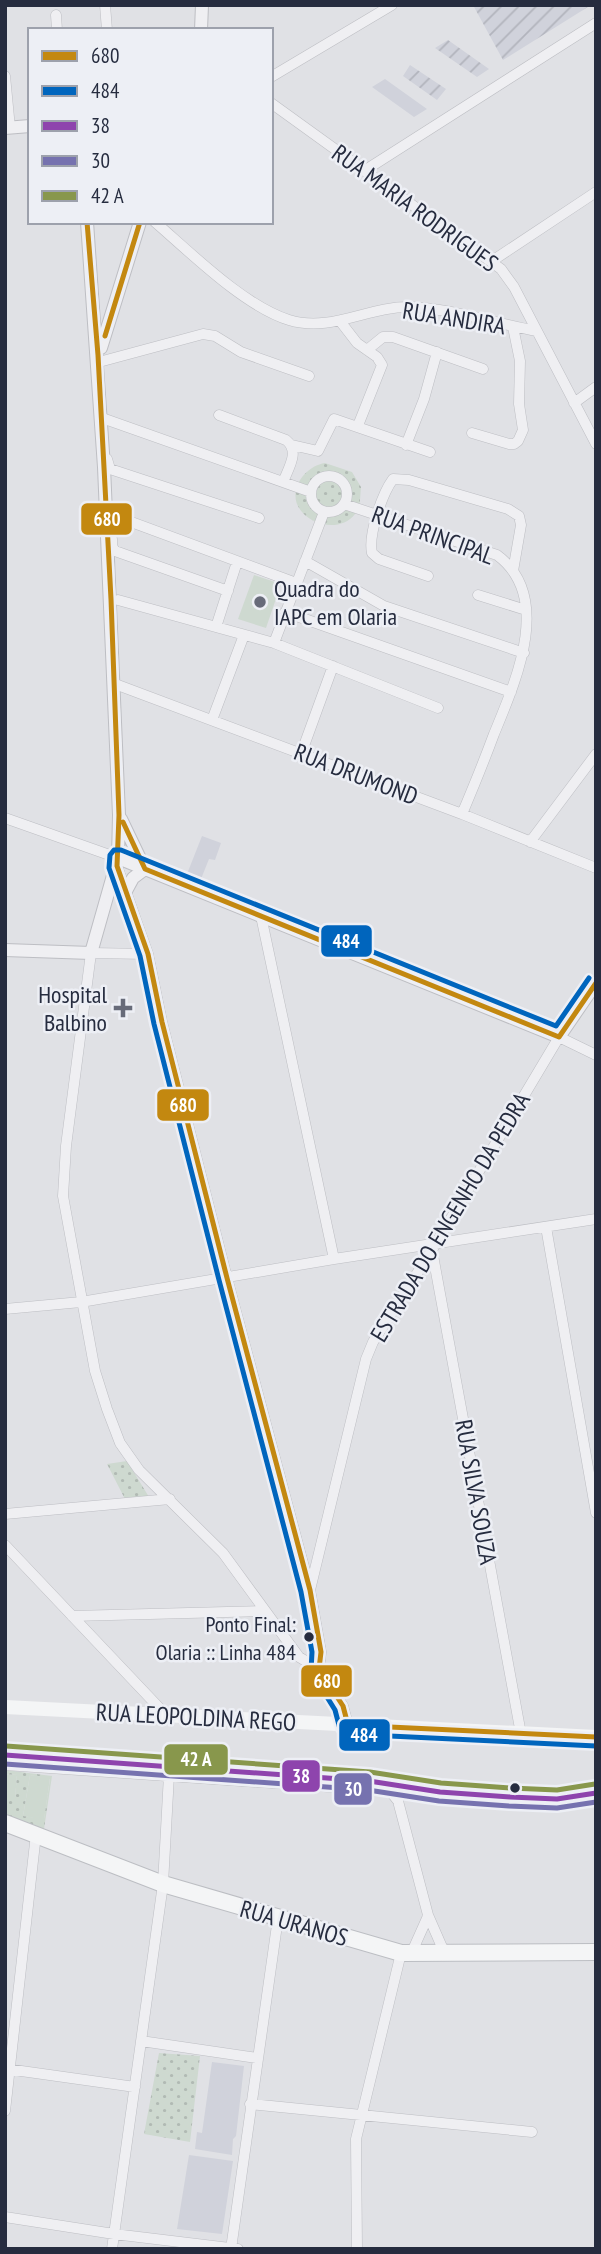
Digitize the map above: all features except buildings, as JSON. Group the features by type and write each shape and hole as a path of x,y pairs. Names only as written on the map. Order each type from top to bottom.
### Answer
{"main road":[{"name":"RUA LEOPOLDINA REGO","path":"5,1707 596,1737"},
{"name":"RUA URANOS","path":"5,1823 163,1884 278,1919 406,1953 596,1952"}],"street":[{"path":"105,5 107,28"},
{"path":"201,28 202,5"},
{"path":"273,76 392,5"},
{"path":"56,15 57,28"},
{"path":"364,171 596,23"},
{"path":"5,76 8,128 28,126"},
{"name":"RUA MARIA RODRIGUES","path":"273,104 492,261 508,278 596,444"},
{"path":"492,261 596,192"},
{"path":"87,224 107,463 110,468 259,519"},
{"path":"99,358 139,224"},
{"name":"RUA ANDIRA","path":"157,224 231,286 269,311 300,323 340,321 386,309 410,307 537,331"},
{"path":"340,321 350,336 377,357 382,365 359,423"},
{"path":"472,433 509,444 514,444 522,436 519,404 520,361 513,327"},
{"path":"99,358 203,334 215,337 241,352 309,376"},
{"path":"367,351 379,339 388,336 483,369"},
{"path":"406,445 424,399 436,352"},
{"path":"574,403 596,387"},
{"path":"219,415 286,440 292,445 318,451 334,419 430,452"},
{"path":"104,419 311,492"},
{"path":"104,419 112,546 115,551 228,591"},
{"path":"284,482 294,453 292,445"},
{"path":"322,477 334,477 345,487 347,495 344,504 337,510 324,512 314,505 311,492 317,481 322,477"},
{"path":"428,576 372,554 370,544 378,515 393,479 409,480 508,509 521,518 513,571"},
{"name":"RUA PRINCIPAL","path":"344,504 486,550 507,563 521,588 526,610 524,653 512,692 462,814"},
{"path":"274,643 324,512"},
{"path":"110,515 296,583"},
{"path":"110,515 119,815 117,862 91,953 62,1175 63,1196 81,1302 95,1371 120,1443 139,1470 223,1553 299,1657 319,1670 343,1706 348,1725"},
{"path":"305,561 384,606 524,653"},
{"path":"216,627 237,562"},
{"path":"478,594 526,610"},
{"path":"118,600 274,643 438,708"},
{"path":"285,612 512,692"},
{"path":"212,720 244,635"},
{"path":"301,754 333,666"},
{"name":"RUA DRUMOND","path":"115,684 462,814 596,868"},
{"path":"530,842 596,754"},
{"path":"119,815 145,869"},
{"path":"5,818 117,862 145,869 559,1037 596,1055"},
{"path":"117,862 148,954 162,1022 227,1278 310,1590"},
{"path":"126,891 133,878 145,869"},
{"path":"261,916 334,1259"},
{"path":"5,950 148,954"},
{"name":"ESTRADA DO ENGENHO DA PEDRA","path":"319,1670 321,1652 310,1590 366,1360 373,1342 434,1247 559,1037 596,983"},
{"path":"5,1309 81,1302 334,1259 434,1247 596,1219"},
{"path":"546,1227 591,1464 596,1513"},
{"name":"RUA SILVA SOUZA","path":"434,1247 521,1734"},
{"path":"5,1514 170,1499"},
{"path":"5,1545 167,1717"},
{"path":"72,1616 265,1611"},
{"path":"5,1765 386,1790 393,1793 398,1801 428,1915 445,1954"},
{"path":"112,2249 163,1884 169,1775"},
{"path":"5,2111 36,1834"},
{"path":"357,2249 355,2154 360,2115 406,1953 428,1915"},
{"path":"231,2248 278,1919"},
{"path":"141,2041 257,2059"},
{"path":"8,2069 135,2087"},
{"path":"250,2104 533,2132"},
{"path":"5,2217 238,2249"}],"shaded area":[{"path":"473,5 591,5 503,60"},
{"path":"448,40 489,69 477,77 435,48"},
{"path":"410,65 446,89 437,100 403,76"},
{"path":"385,79 427,109 414,117 372,87"},
{"path":"325,463 352,472 361,487 357,511 350,519 336,525 321,524 307,517 297,505 295,497 296,489 304,475 317,465"},
{"name":"Quadra do IAPC em Olaria","path":"254,575 281,584 266,628 238,619"},
{"path":"202,836 221,843 215,860 209,859 201,879 187,874"},
{"path":"127,1461 149,1497 126,1501 107,1464"},
{"path":"5,1770 52,1776 44,1829 5,1815 5,1798 15,1798 17,1775 5,1774","holes":["30,1775 50,1779 44,1819 23,1816"]},
{"path":"5,1774 17,1775 15,1799 5,1798"},
{"path":"30,1775 50,1778 44,1820 23,1816"},
{"path":"159,2053 200,2056 190,2142 144,2134"},
{"path":"212,2062 244,2066 232,2155 195,2149 197,2132 202,2133"},
{"path":"189,2155 233,2161 222,2234 177,2229"}],"transit line":[{"name":"680","path":"87,224 98,355 111,599 119,815 117,866 148,954 162,1022 227,1278 310,1590 321,1652 319,1669 343,1706 348,1725 596,1737"},
{"name":"680","path":"105,336 139,224"},
{"name":"680","path":"123,822 145,869 559,1037 596,983"},
{"name":"484","path":"589,978 556,1026 121,850 114,850 110,855 109,868 140,956 154,1024 301,1592 312,1652 311,1671 335,1710 340,1729 348,1734 596,1746"},
{"path":"6,1746 370,1772 441,1783 510,1788 557,1790 595,1784"},
{"name":"38","path":"5,1755 369,1781 440,1792 510,1797 557,1799 596,1793"},
{"name":"30","path":"5,1764 368,1790 439,1801 509,1806 557,1808 596,1802"}],"place":[{"name":"Quadra do IAPC em Olaria","path":"260,602"},
{"name":"Hospital Balbino","path":"123,1008"},
{"name":"Ponto Final: Olaria :: Linha 484","path":"309,1637"}]}
